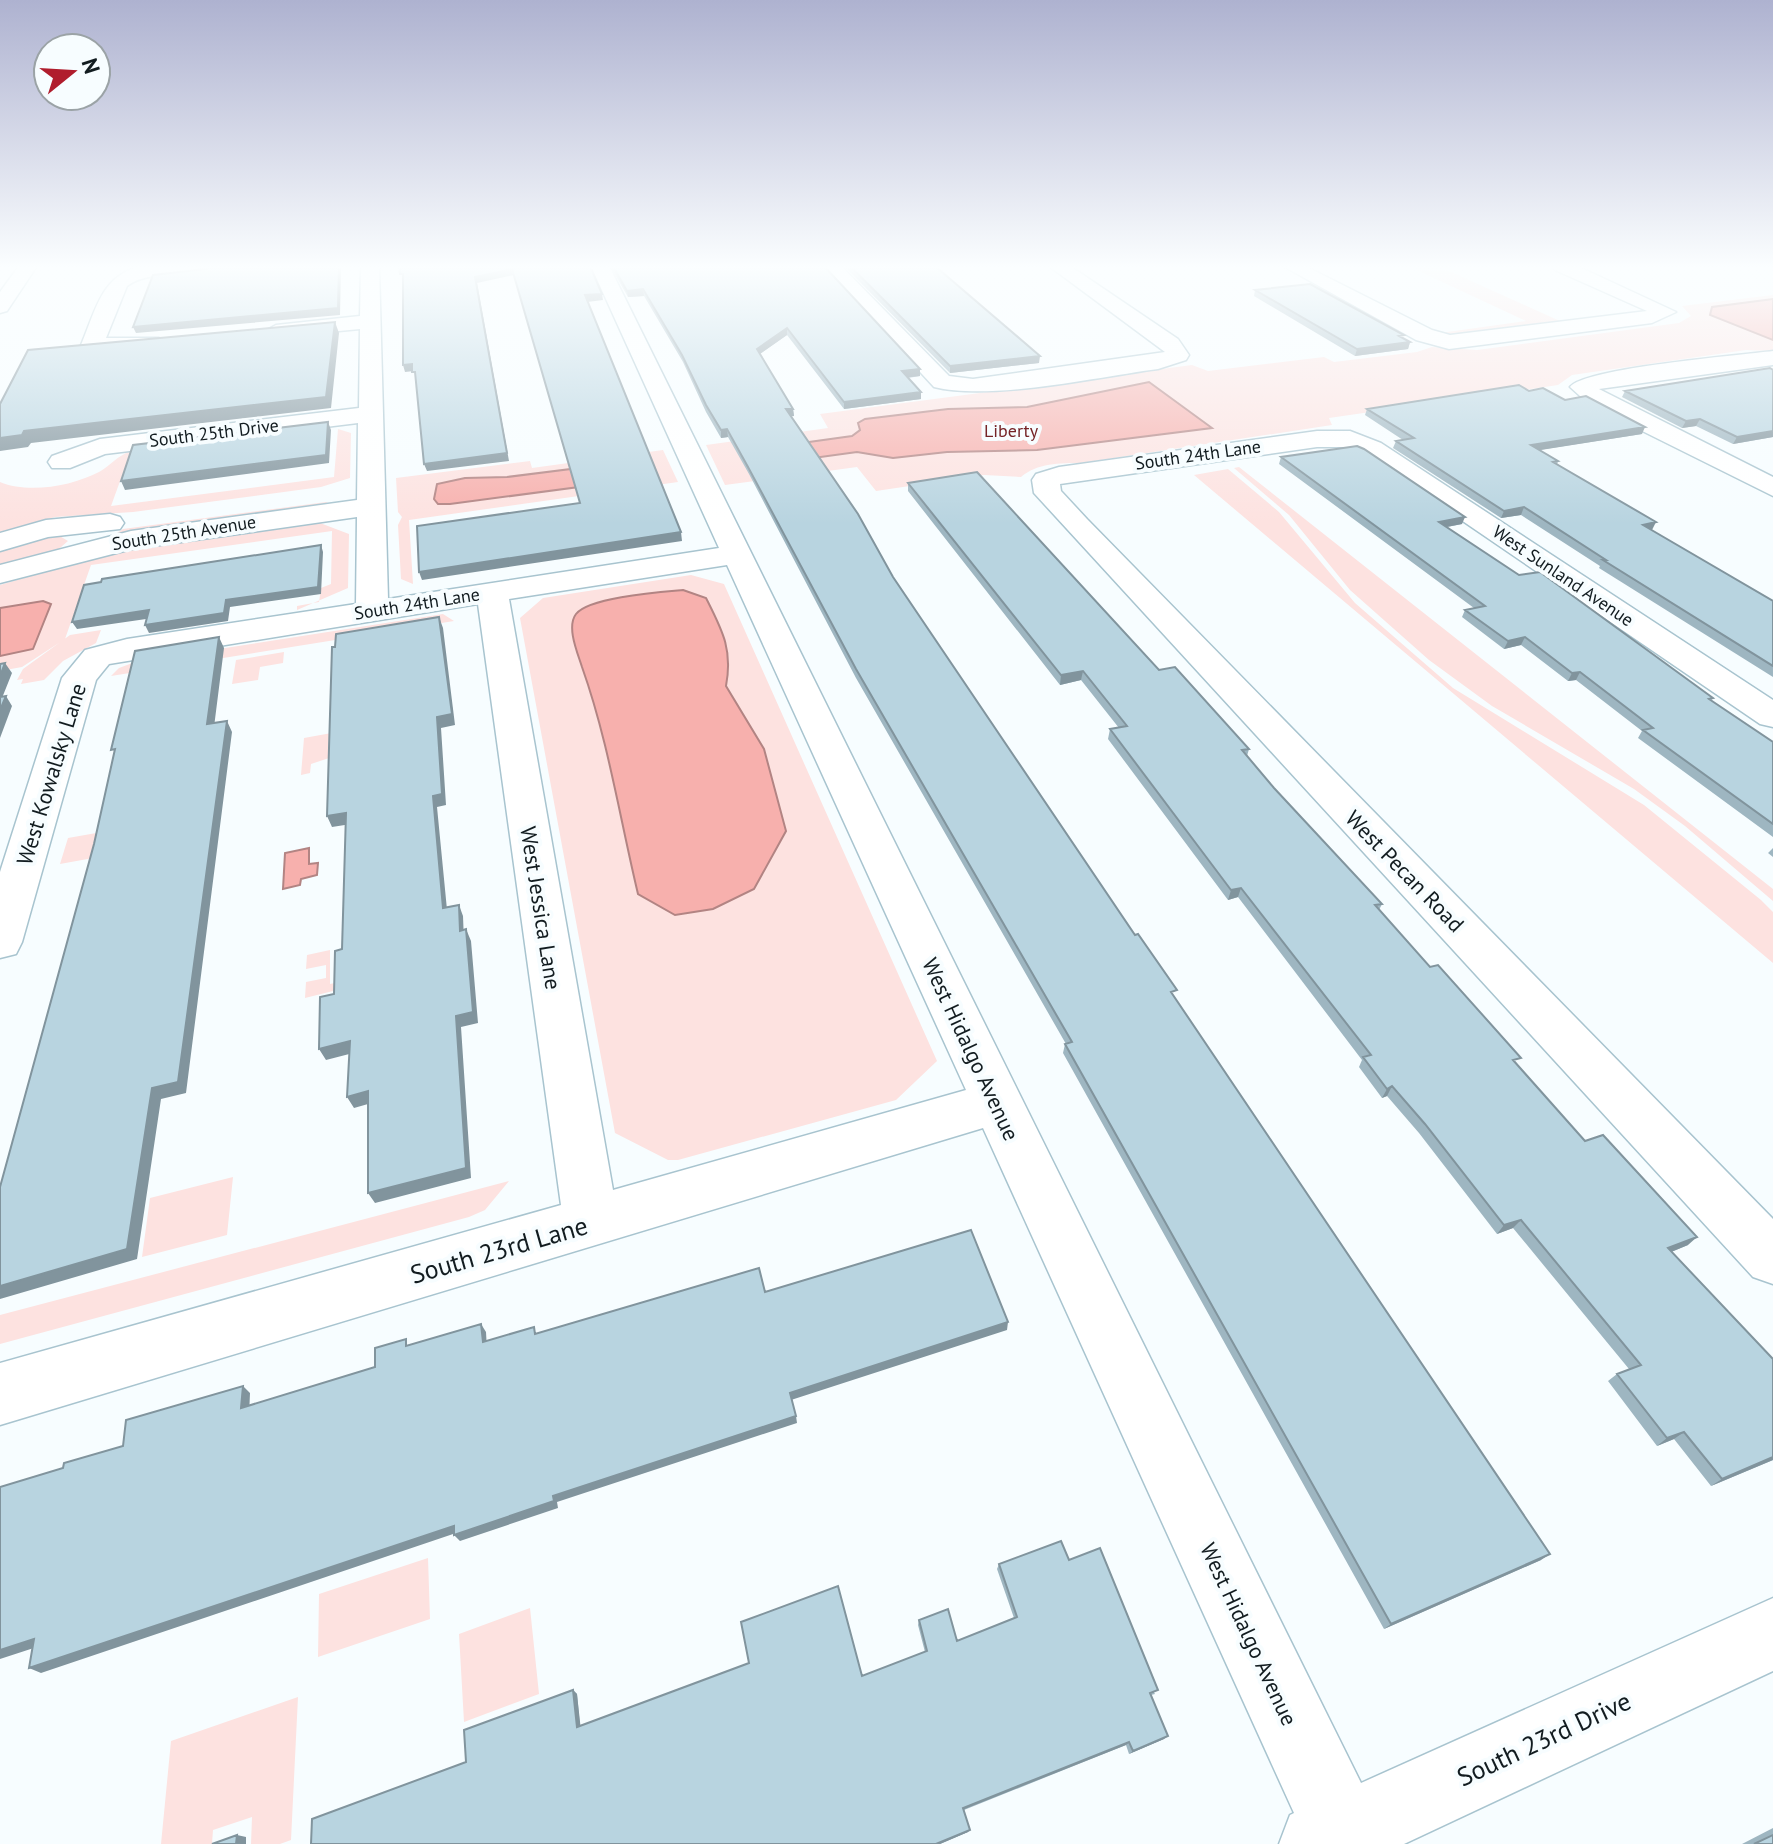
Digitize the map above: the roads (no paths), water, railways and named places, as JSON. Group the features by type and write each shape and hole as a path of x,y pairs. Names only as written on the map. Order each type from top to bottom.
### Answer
{"street":[{"path":"372,352 372,611"},
{"name":"West Hidalgo Avenue","path":"642,352 996,1103 1330,1838"},
{"path":"913,352 942,382 956,386 1158,362 1178,355 1176,352"},
{"path":"1773,358 1608,379 1582,387 1598,400 1773,488"},
{"name":"South 25th Drive","path":"61,462 100,447 371,414"},
{"name":"South 24th Lane","path":"1046,480 1059,475 1303,440 1350,439"},
{"name":"West Sunland Avenue","path":"1350,439 1372,448 1773,716"},
{"name":"West Pecan Road","path":"1046,480 1048,493 1077,525 1773,1258"},
{"name":"South 25th Avenue","path":"0,542 46,529 370,499"},
{"name":"South 25th Avenue","path":"0,574 131,540 370,499"},
{"name":"South 24th Lane","path":"97,657 127,649 739,554"},
{"name":"West Jessica Lane","path":"492,592 591,1224"},
{"name":"West Kowalsky Lane","path":"0,942 79,678 97,657"},
{"name":"South 23rd Lane","path":"0,1394 591,1224 996,1103"},
{"name":"South 23rd Drive","path":"1330,1838 1773,1634"}],"park label":[{"name":"Liberty","path":"1011,431"}]}
